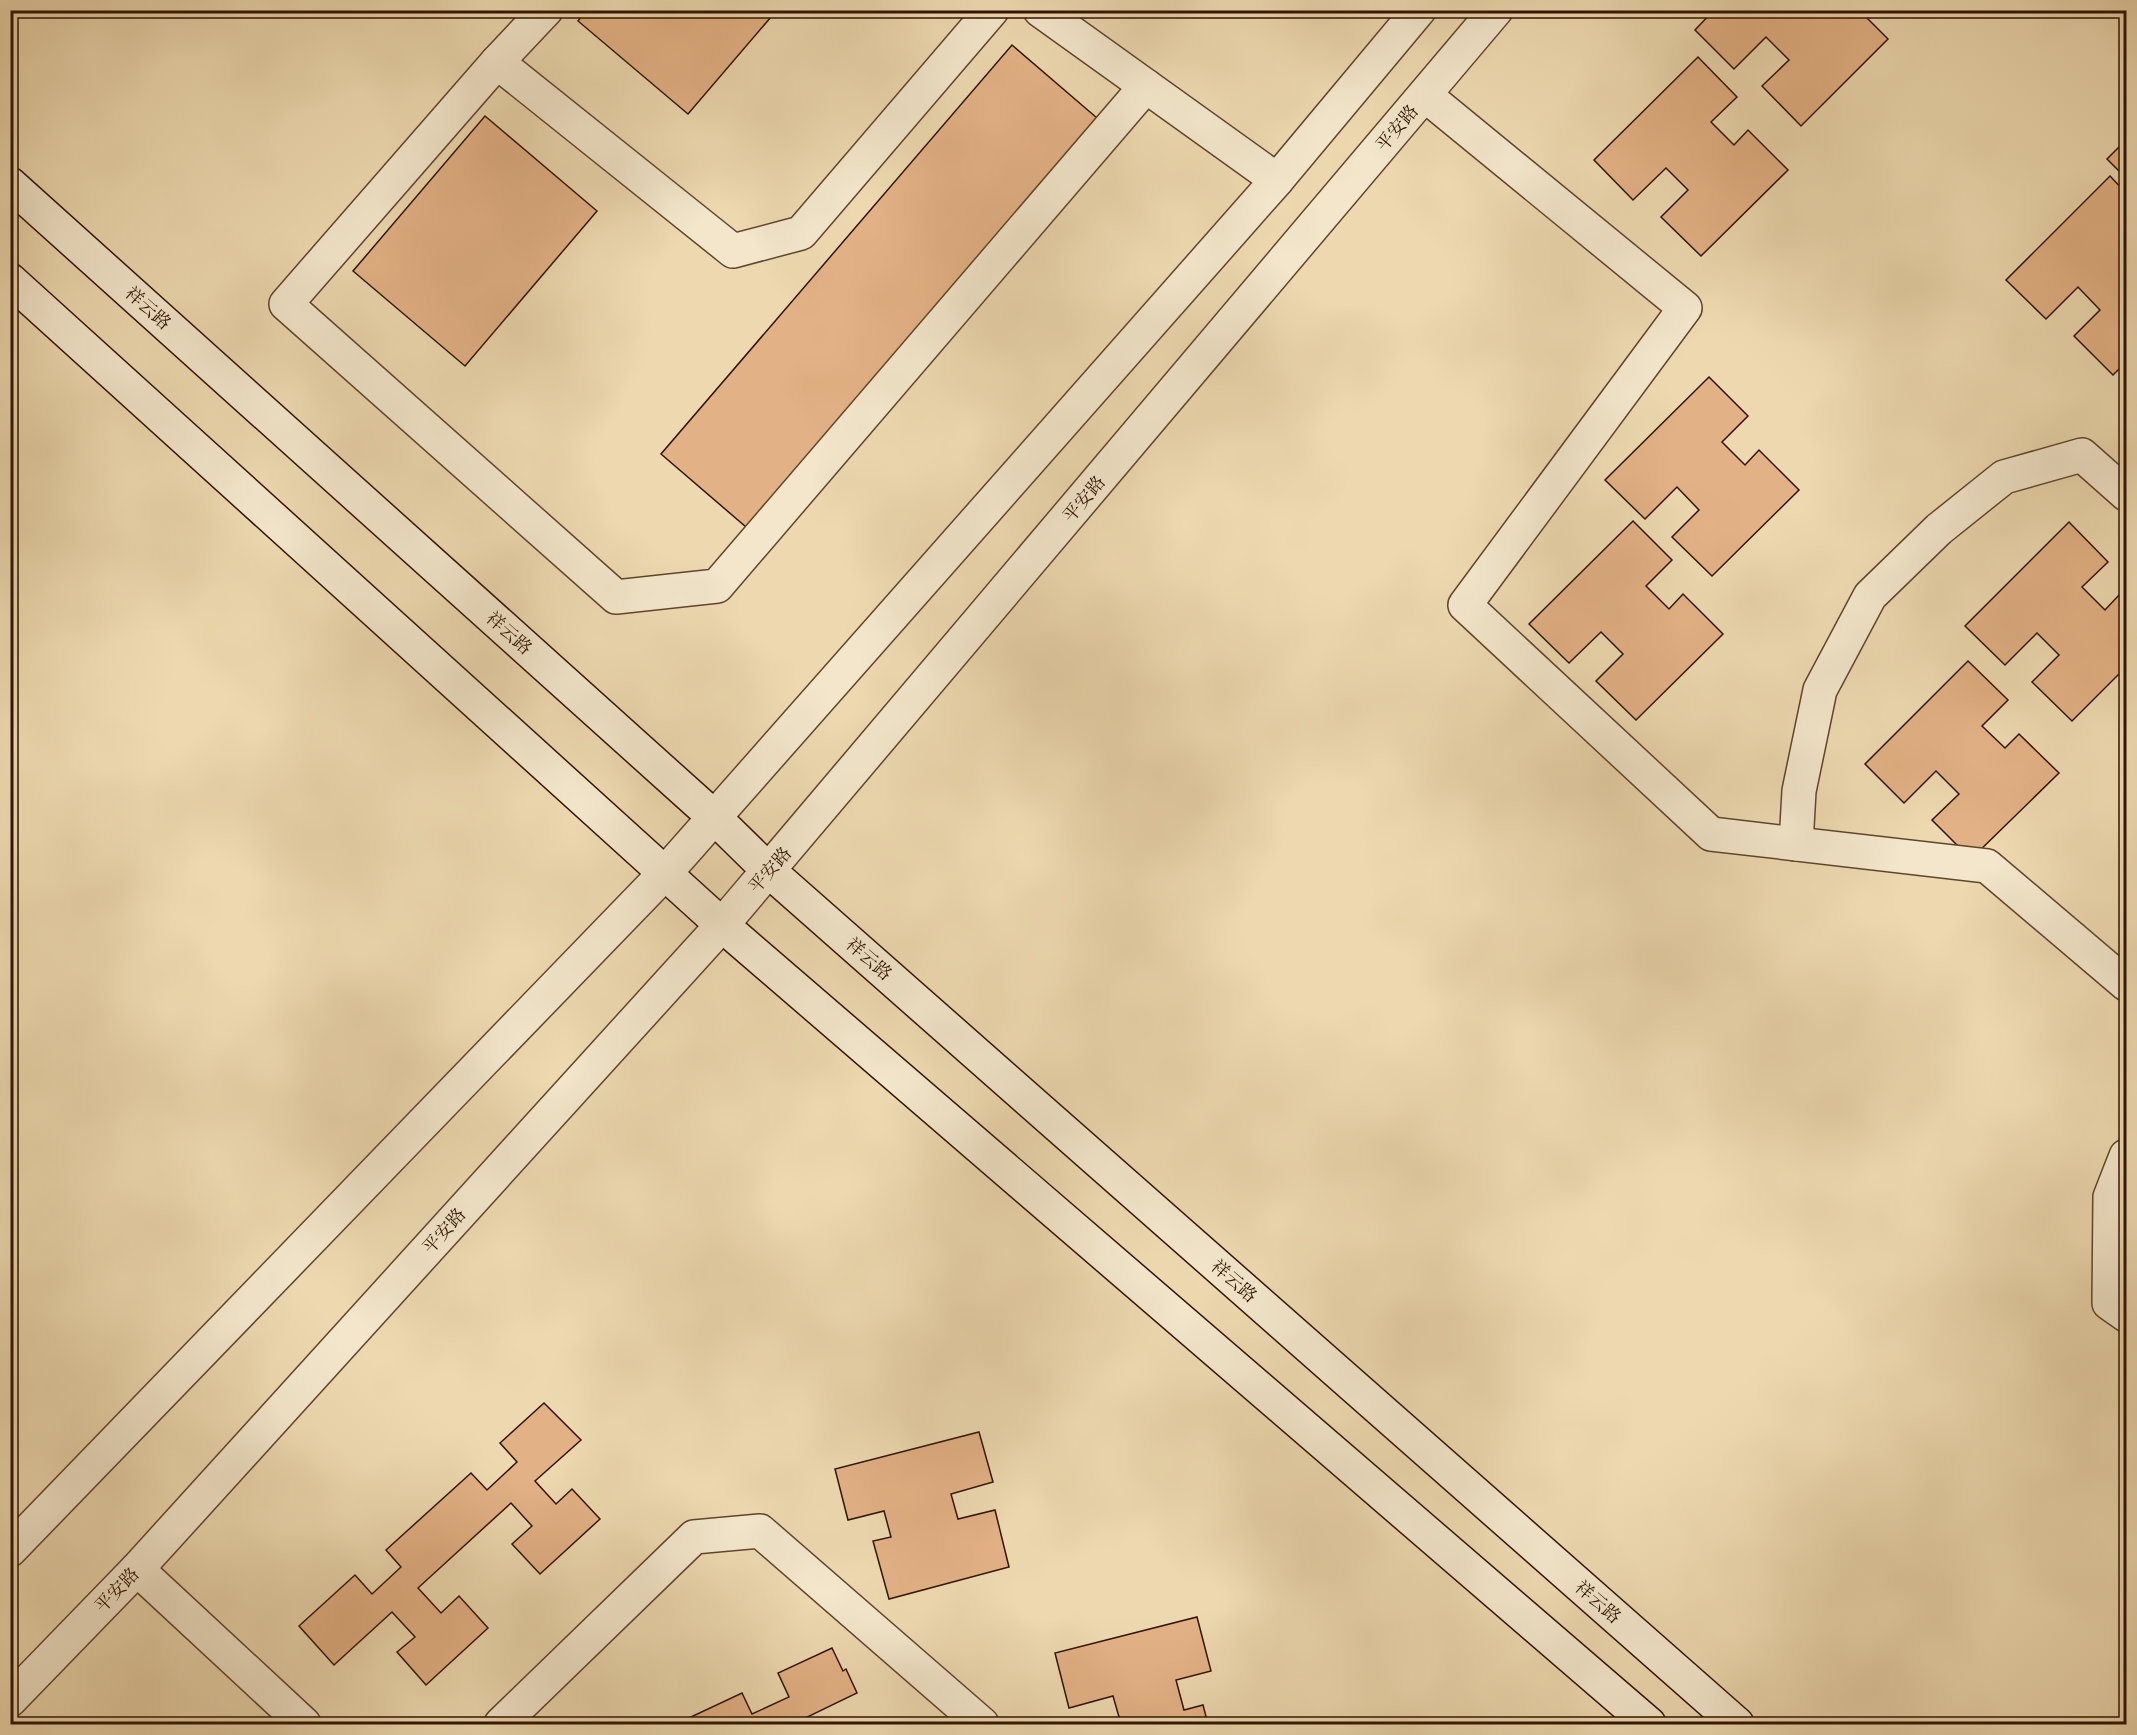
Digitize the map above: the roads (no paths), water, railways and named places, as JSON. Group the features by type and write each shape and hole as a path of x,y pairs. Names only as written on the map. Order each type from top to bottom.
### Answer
{"street":[{"path":"546,10 497,62 286,304 616,597 717,586 1146,86"},
{"path":"497,62 733,251 801,233 992,10"},
{"path":"1040,10 1276,180"},
{"path":"10,1550 666,872 1276,180 1419,10"},
{"name":"平安路","path":"10,1700 137,1569 722,925 1496,10"},
{"path":"1425,95 1685,308 1465,605 1711,834 1987,866 2124,976"},
{"name":"祥云路","path":"10,184 714,817 769,871 1737,1725"},
{"path":"10,280 722,925 1649,1725"},
{"path":"1796,844 1799,791 1820,690 1869,596 1940,529 2004,477 2082,455 2127,494"},
{"path":"2127,1156 2110,1197 2109,1303 2127,1315"},
{"path":"501,1725 694,1538 760,1531 982,1725"},
{"path":"137,1569 304,1725"}]}
